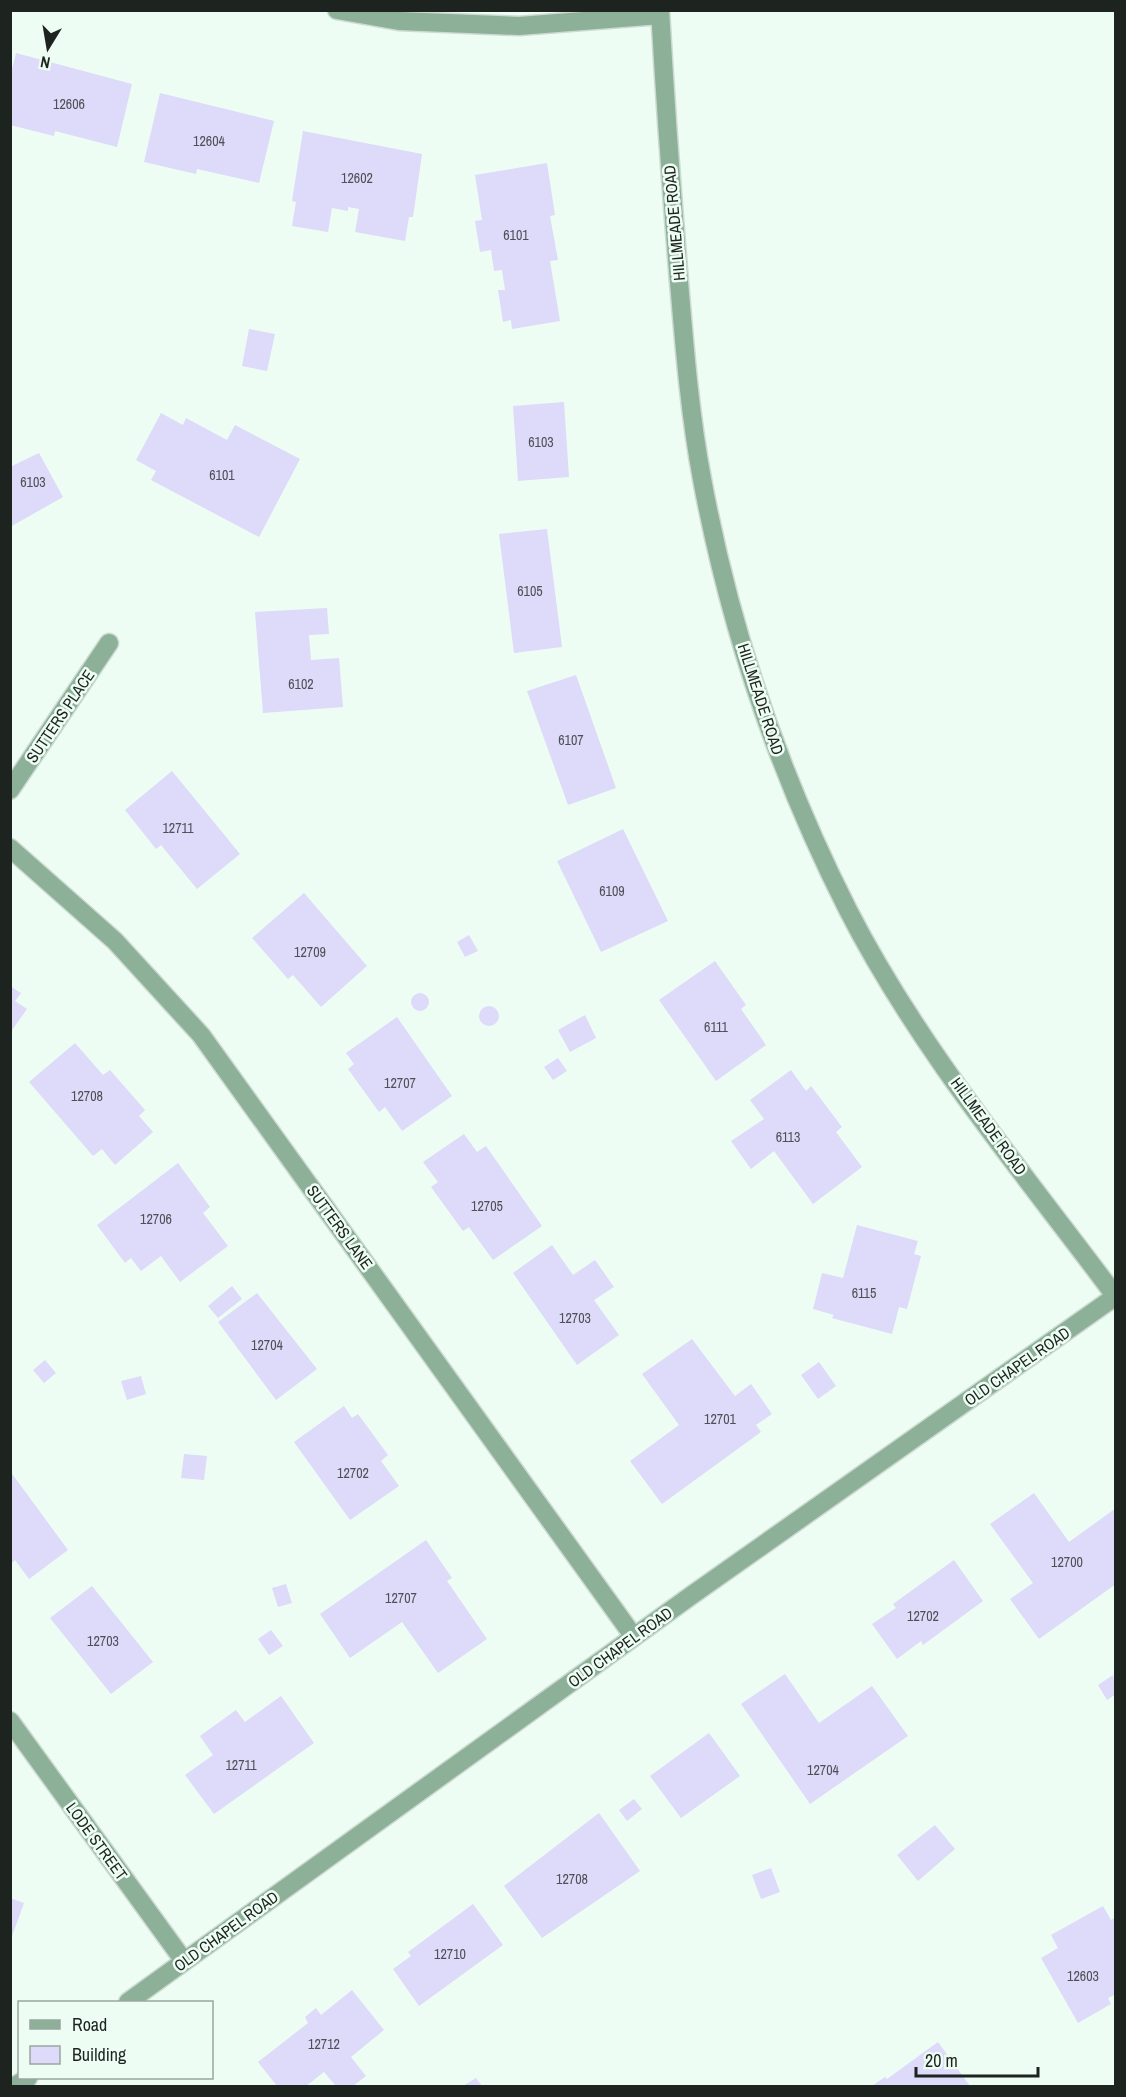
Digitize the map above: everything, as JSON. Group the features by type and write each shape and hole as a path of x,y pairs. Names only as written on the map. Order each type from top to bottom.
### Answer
{"street":[{"path":"337,10 399,21 519,26 660,13"},
{"name":"HILLMEADE ROAD","path":"660,13 687,375 702,479 725,582 750,671 776,750 849,913 898,996 957,1084 1115,1296"},
{"name":"SUTTERS PLACE","path":"10,790 109,643"},
{"name":"SUTTERS LANE","path":"10,848 115,941 201,1035 634,1637"},
{"name":"OLD CHAPEL ROAD","path":"129,2001 634,1637 1115,1296"},
{"name":"LODE STREET","path":"10,1721 184,1961"}],"building":[{"path":"16,53 132,84 117,147 55,131 54,136 10,125 10,77"},
{"path":"160,93 274,121 259,183 197,169 196,174 144,162"},
{"path":"303,131 422,154 413,217 409,217 405,241 355,232 359,209 348,207 348,211 332,208 328,232 292,226 296,202 292,201"},
{"path":"547,163 555,215 550,216 558,260 550,261 560,321 512,329 511,320 503,322 498,290 505,290 502,270 494,271 491,250 480,252 475,221 482,220 475,175"},
{"path":"249,329 275,334 267,371 242,366"},
{"path":"564,402 569,477 518,481 513,406"},
{"path":"161,413 183,425 186,418 227,440 235,425 300,459 259,537 151,480 156,471 136,460"},
{"path":"39,453 63,497 10,527 10,467"},
{"path":"547,529 562,647 514,653 499,534"},
{"path":"327,608 329,634 309,635 311,660 339,658 343,707 263,713 255,612"},
{"path":"576,675 616,788 568,805 527,691"},
{"path":"172,771 240,854 197,889 161,845 156,849 125,810"},
{"path":"623,829 668,921 601,952 557,861"},
{"path":"304,893 367,966 321,1007 293,975 288,979 252,938"},
{"path":"469,935 478,951 465,957 457,942"},
{"path":"715,961 746,1005 741,1009 766,1045 716,1081 659,1000"},
{"path":"10,986 21,993 15,1001 27,1009 10,1033"},
{"path":"416,993 424,993 429,998 427,1009 416,1011 411,1006 411,998"},
{"path":"489,1006 496,1009 499,1016 496,1023 489,1026 482,1023 479,1016 482,1009"},
{"path":"585,1015 596,1038 570,1052 558,1030"},
{"path":"397,1017 452,1096 402,1131 385,1107 379,1112 348,1069 354,1064 346,1053"},
{"path":"75,1043 103,1075 110,1070 145,1110 139,1116 153,1132 115,1165 102,1149 93,1156 29,1082"},
{"path":"558,1058 567,1071 553,1080 544,1067"},
{"path":"791,1070 806,1091 811,1086 842,1127 836,1132 862,1167 813,1204 774,1151 751,1169 731,1141 764,1119 750,1100"},
{"path":"464,1134 477,1152 486,1146 542,1226 493,1260 469,1227 463,1231 431,1187 438,1182 423,1162"},
{"path":"178,1163 210,1207 203,1213 228,1246 180,1282 161,1256 141,1271 131,1258 125,1263 97,1225"},
{"path":"857,1225 918,1241 914,1254 921,1256 907,1309 899,1307 892,1334 832,1318 834,1315 813,1309 822,1273 843,1278"},
{"path":"552,1245 573,1275 595,1260 614,1287 594,1300 619,1335 577,1365 513,1273"},
{"path":"232,1286 242,1299 218,1318 208,1306"},
{"path":"257,1293 317,1369 276,1400 218,1322"},
{"path":"692,1339 735,1396 751,1384 772,1414 756,1425 761,1432 662,1504 630,1461 679,1425 642,1374"},
{"path":"45,1360 56,1373 44,1383 33,1370"},
{"path":"819,1362 836,1386 818,1399 801,1375"},
{"path":"141,1376 146,1394 127,1400 121,1381"},
{"path":"344,1406 352,1418 358,1414 388,1455 381,1461 399,1486 350,1520 294,1442"},
{"path":"184,1454 207,1456 204,1480 181,1478"},
{"path":"10,1471 68,1550 29,1579 15,1560 12,1563 10,1560"},
{"path":"1034,1493 1069,1542 1116,1508 1116,1584 1039,1639 1010,1599 1033,1583 990,1524"},
{"path":"426,1540 452,1578 447,1581 487,1639 438,1673 402,1622 350,1658 320,1614"},
{"path":"954,1560 983,1601 923,1645 921,1641 897,1659 872,1624 896,1608 893,1604"},
{"path":"286,1584 292,1603 278,1607 272,1588"},
{"path":"92,1586 153,1662 111,1694 50,1618"},
{"path":"271,1630 283,1646 269,1655 258,1639"},
{"path":"785,1674 819,1723 872,1686 908,1736 810,1804 741,1704"},
{"path":"1113,1675 1116,1694 1107,1700 1098,1685"},
{"path":"281,1696 314,1743 214,1814 185,1775 213,1755 200,1736 236,1710 245,1722"},
{"path":"709,1733 740,1776 681,1818 650,1776"},
{"path":"634,1799 642,1809 627,1821 619,1810"},
{"path":"599,1813 640,1871 542,1938 504,1886"},
{"path":"935,1825 955,1849 918,1881 897,1855"},
{"path":"771,1868 780,1892 761,1899 752,1875"},
{"path":"10,1898 24,1903 11,1939 10,1939"},
{"path":"473,1904 503,1945 419,2006 393,1969 411,1956 408,1952"},
{"path":"1103,1906 1111,1920 1116,1917 1116,1994 1108,1998 1111,2004 1078,2023 1041,1958 1058,1948 1051,1935"},
{"path":"352,1990 384,2030 351,2057 366,2076 353,2086 336,2086 324,2072 306,2086 277,2086 258,2062 308,2023 305,2017 316,2008 321,2015"},
{"path":"938,2042 970,2086 872,2086 885,2077 887,2079"},
{"path":"476,2078 482,2086 463,2086"}]}
